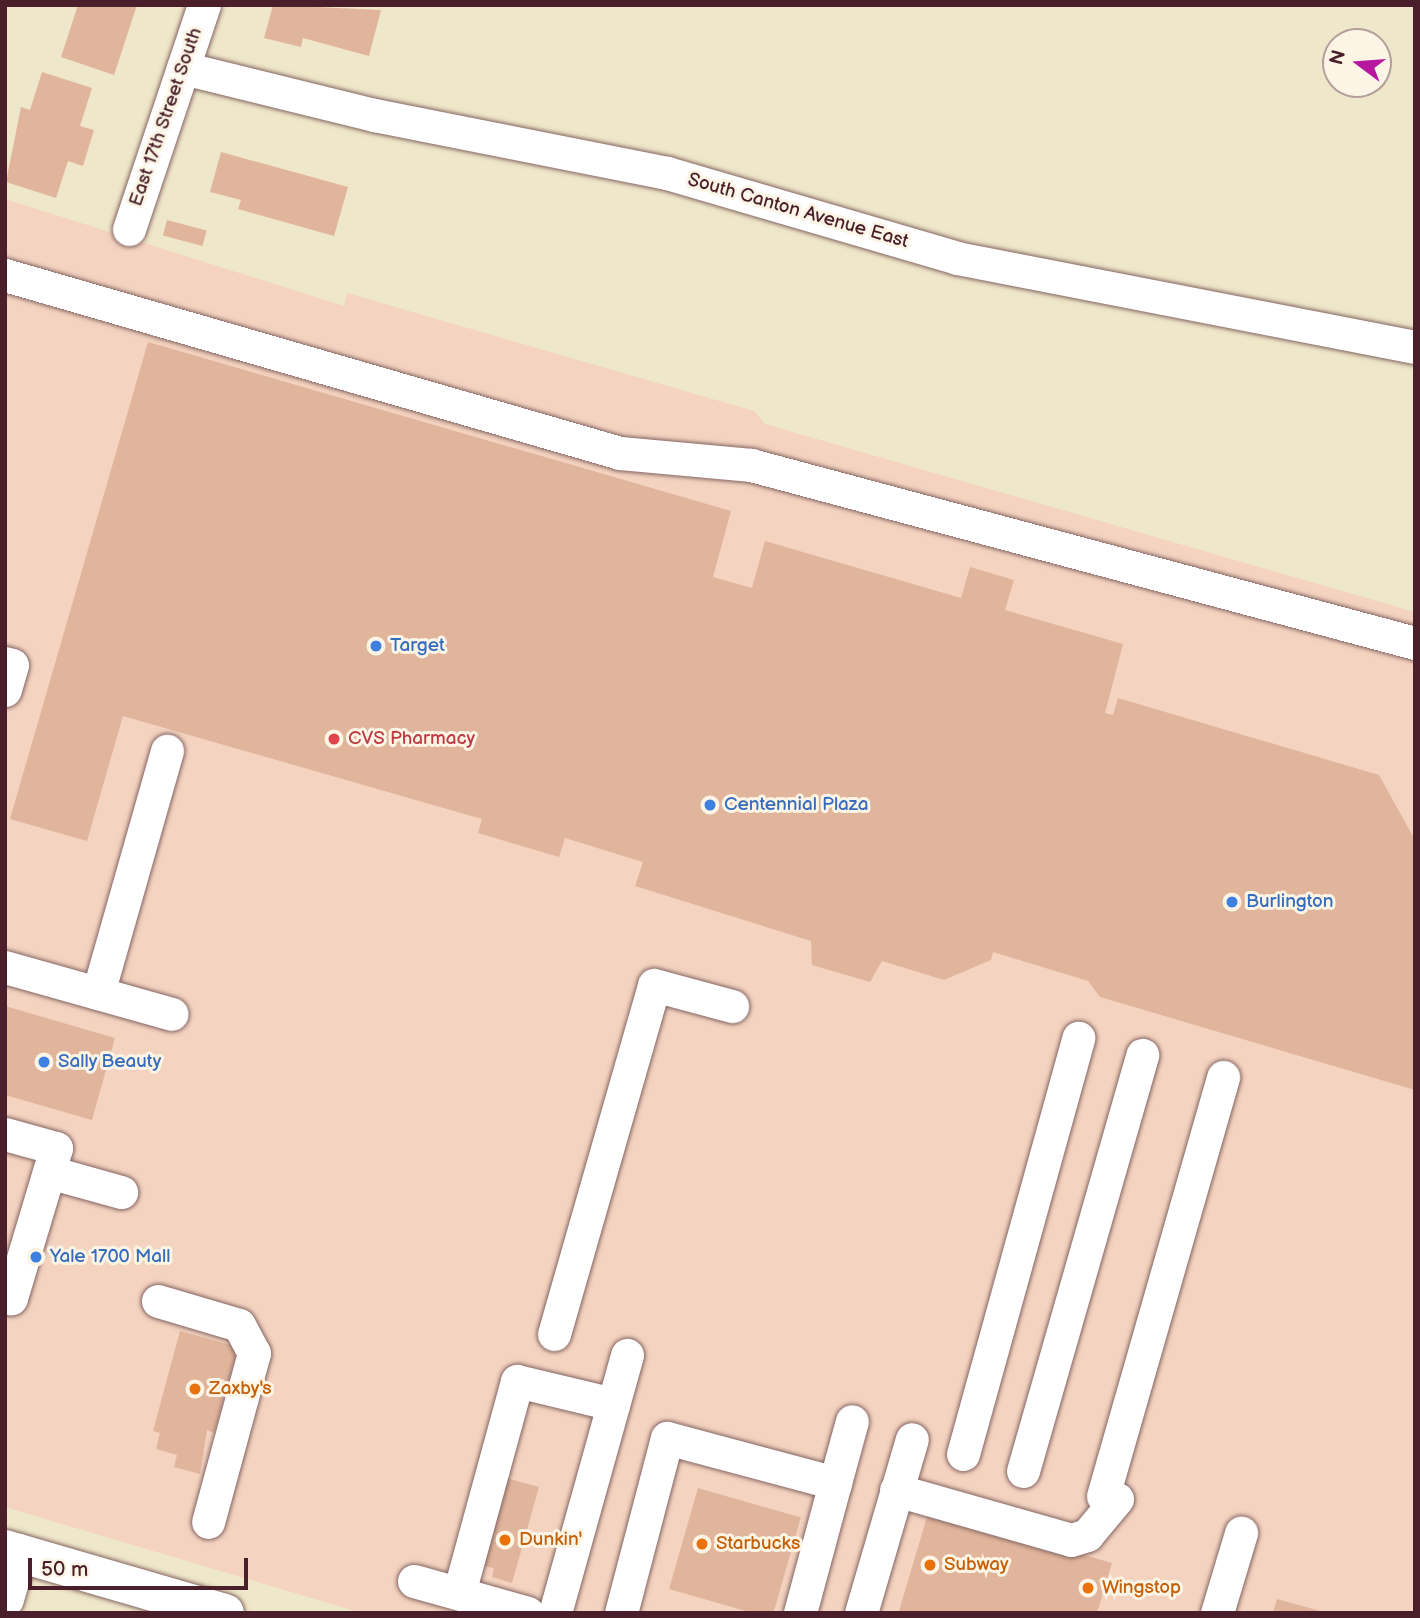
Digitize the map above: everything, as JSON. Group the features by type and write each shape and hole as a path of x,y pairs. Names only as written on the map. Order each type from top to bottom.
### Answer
{"main road":[{"path":"5,1599 12,1551 225,1613"},
{"path":"5,1609 20,1613"}],"street":[{"name":"East 17th Street South","path":"129,229 204,5"},
{"name":"South Canton Avenue East","path":"183,68 374,115 667,173 957,258 1415,347"},
{"path":"5,275 620,453 751,466 1415,643"},
{"path":"5,663 12,665 5,690"},
{"path":"98,993 167,751"},
{"path":"5,967 172,1014"},
{"path":"554,1334 654,985 732,1006"},
{"path":"963,1454 1078,1038"},
{"path":"1023,1471 1142,1055"},
{"path":"896,1490 1071,1539 1087,1535 1110,1497 1223,1077"},
{"path":"5,1134 56,1149 49,1172 18,1229 11,1298 5,1297"},
{"path":"49,1172 121,1192"},
{"path":"158,1301 239,1325 254,1353 208,1522"},
{"path":"555,1613 627,1355"},
{"path":"459,1593 517,1381 613,1404"},
{"path":"800,1613 852,1421"},
{"path":"621,1613 667,1438 835,1483"},
{"path":"861,1613 912,1439"},
{"path":"1217,1613 1241,1534"},
{"path":"414,1581 528,1613"}],"shaded area":[{"name":"Centennial Plaza","path":"5,199 344,306 347,293 754,411 765,424 1415,612 1415,1613 362,1613 5,1507"}],"building":[{"path":"78,5 137,5 114,75 61,57"},
{"path":"273,5 381,10 369,56 303,38 301,47 264,38"},
{"path":"42,72 92,88 80,126 94,130 83,166 68,161 56,198 6,182 21,107 30,110"},
{"path":"221,152 348,187 334,236 238,209 241,200 210,192"},
{"path":"167,220 207,231 202,246 163,235"},
{"path":"148,342 731,511 713,577 752,588 765,541 961,598 970,567 1014,580 1005,610 1123,644 1105,713 1113,715 1118,698 1379,775 1415,840 1415,1090 1100,997 1088,981 993,952 991,960 944,980 882,961 870,982 812,965 811,941 635,886 643,862 565,838 559,857 478,833 482,819 123,716 87,841 10,819"},
{"path":"5,1006 115,1038 92,1120 5,1095"},
{"name":"Zaxby's","path":"180,1331 238,1347 214,1433 207,1430 200,1474 174,1467 177,1455 156,1449 160,1433 153,1431"},
{"name":"Dunkin'","path":"506,1478 539,1487 512,1583 492,1577 494,1568 480,1565"},
{"path":"698,1488 801,1517 773,1613 753,1613 669,1589"},
{"path":"929,1510 1112,1563 1097,1613 899,1611"},
{"path":"1277,1599 1324,1612 1324,1613 1273,1613"}],"place":[{"name":"Target","path":"376,646"},
{"name":"CVS Pharmacy","path":"334,739"},
{"name":"Centennial Plaza","path":"710,805"},
{"name":"Burlington","path":"1232,902"},
{"name":"Sally Beauty","path":"44,1062"},
{"name":"Yale 1700 Mall","path":"36,1257"},
{"name":"Zaxby's","path":"195,1389"},
{"name":"Dunkin'","path":"505,1540"},
{"name":"Starbucks","path":"702,1544"},
{"name":"Subway","path":"930,1565"},
{"name":"Wingstop","path":"1088,1588"}]}
